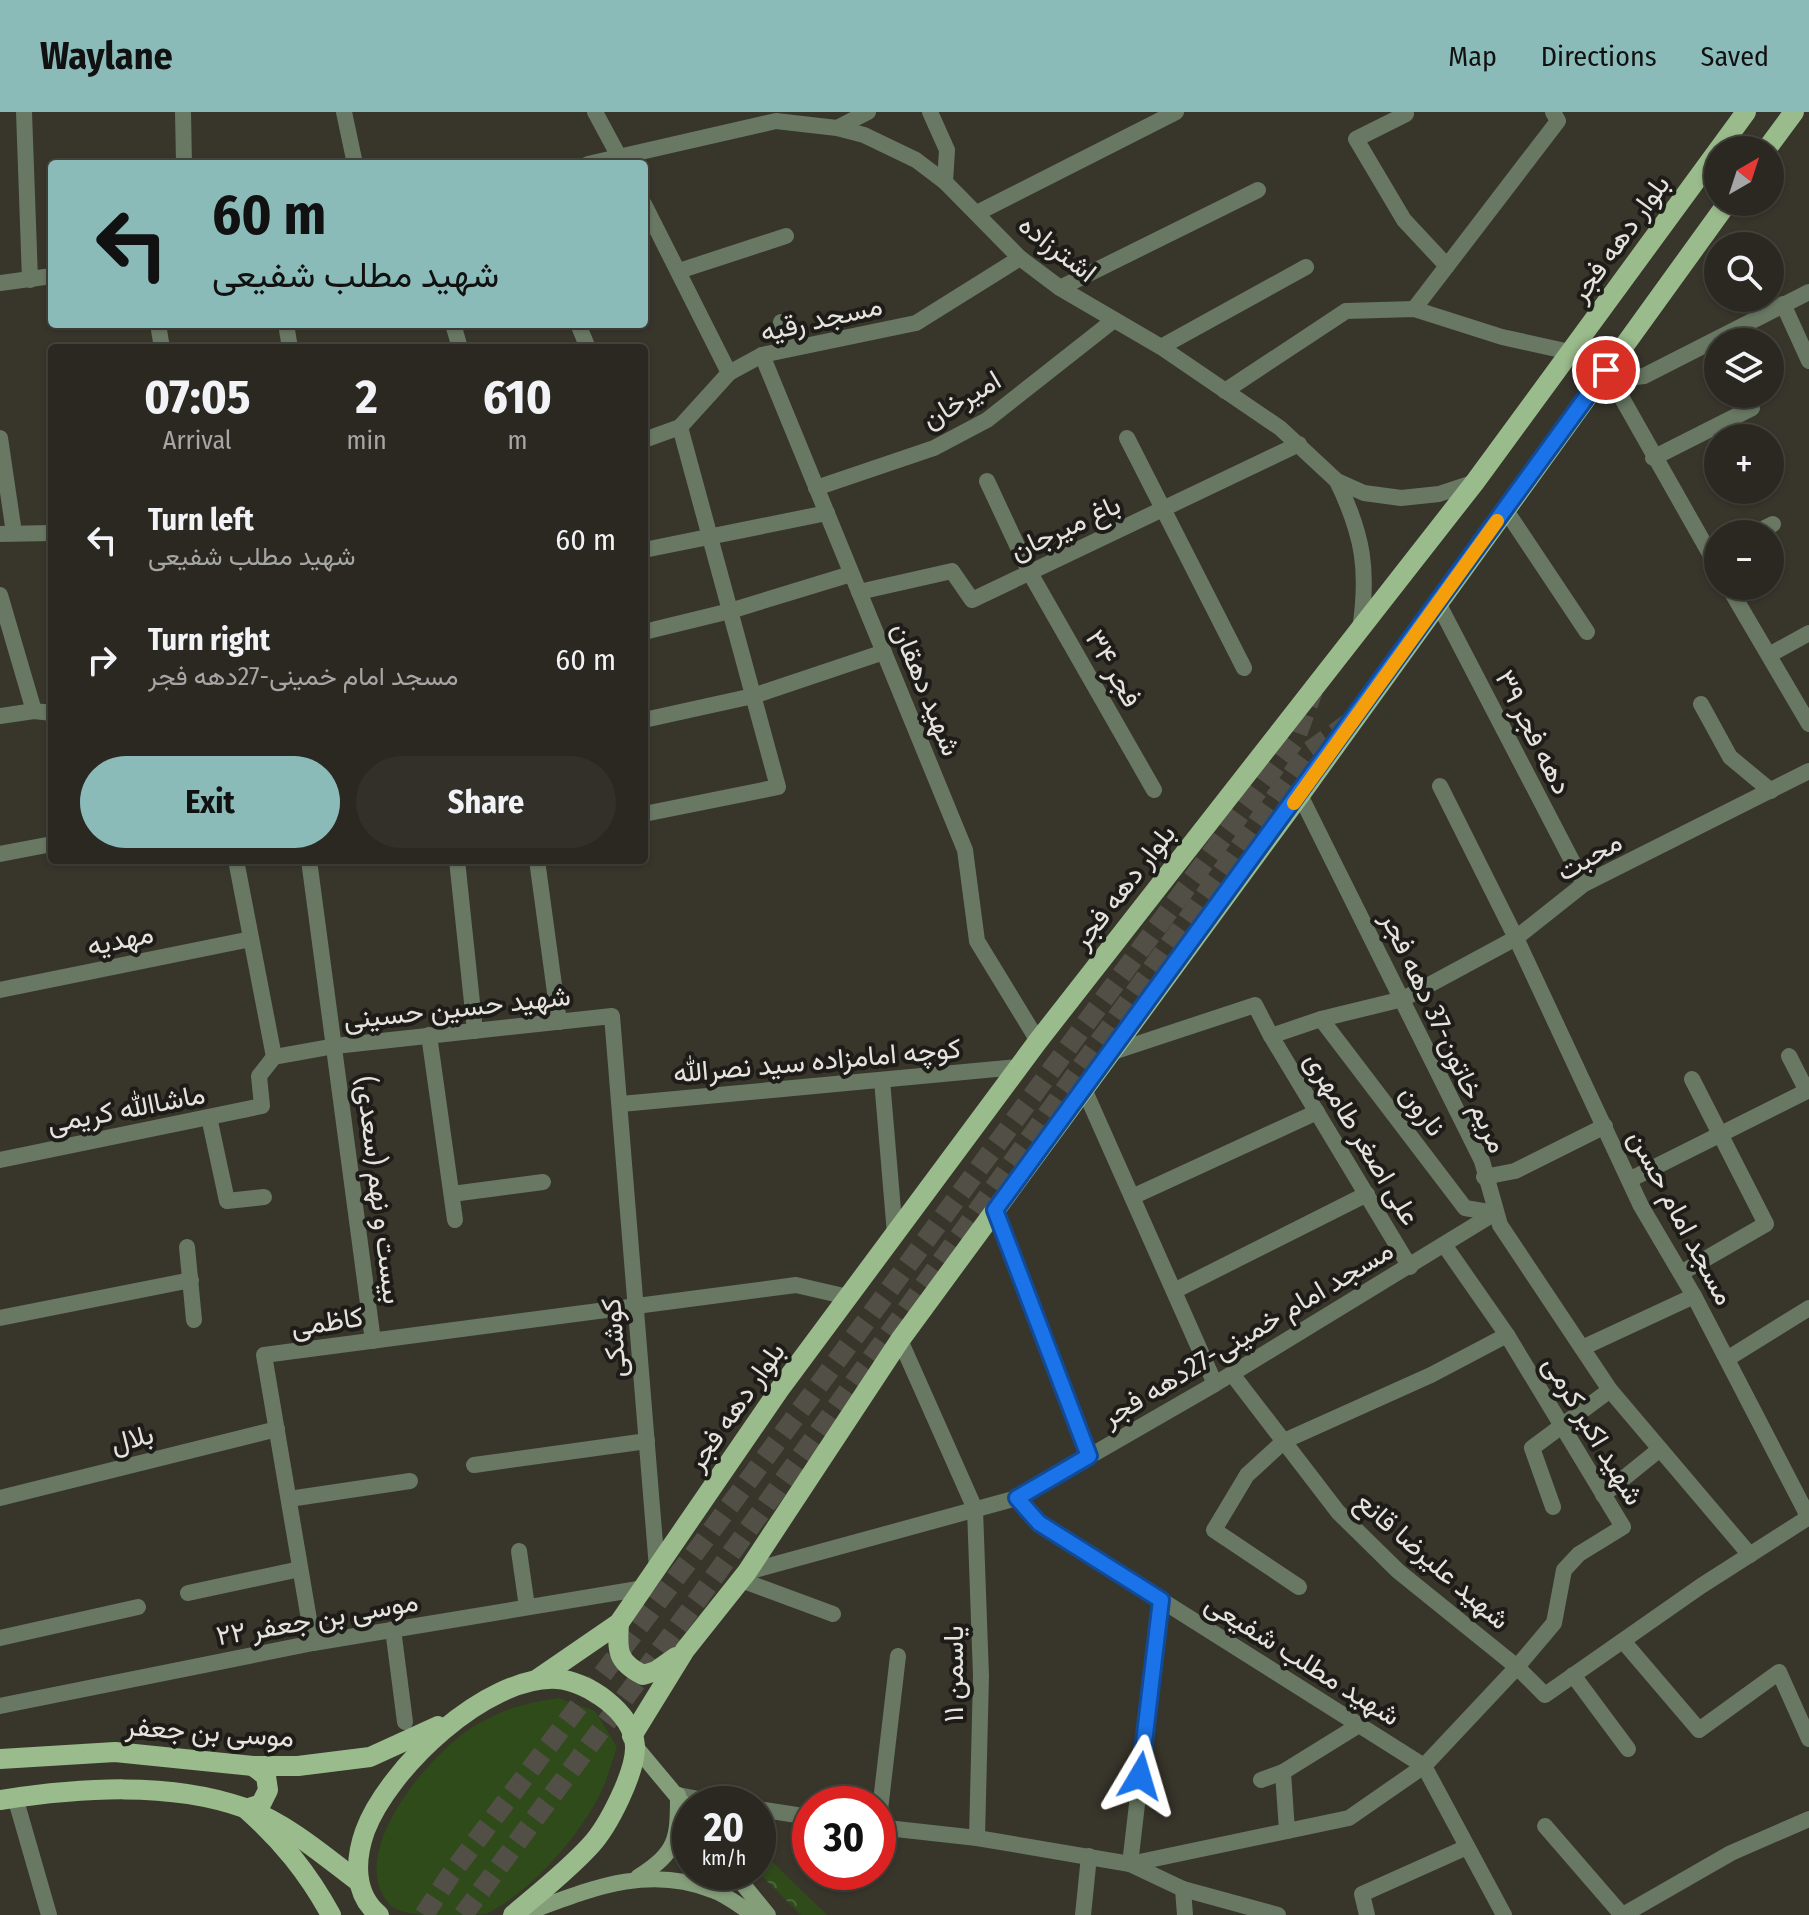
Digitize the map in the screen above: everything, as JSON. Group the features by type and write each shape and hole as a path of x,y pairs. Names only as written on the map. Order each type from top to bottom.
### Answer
{"main road":[{"name":"بلوار دهه فجر","path":"536,1680 619,1623 779,1390 1018,1067 1475,482 1746,112"},
{"path":"1776,136 1794,112"},
{"path":"513,1915 592,1844 621,1792 633,1741 685,1650 744,1576 900,1340 1300,795 1718,216"},
{"path":"619,1623 617,1654 625,1666 643,1675 656,1671 685,1650"},
{"path":"373,1913 359,1882 357,1854 370,1818 399,1774 457,1718 504,1692 536,1680 558,1679 587,1686 620,1715 633,1741 672,1788"},
{"name":"موسی بن جعفر","path":"0,1759 115,1752 253,1766 298,1766 370,1757 457,1718"},
{"path":"246,1809 261,1804 268,1790 266,1776 253,1766"},
{"path":"7,1798 83,1790 167,1793 246,1809 284,1827 359,1882"},
{"path":"246,1809 284,1843 311,1878 331,1915"},
{"path":"520,1915 638,1877 661,1862 672,1849"},
{"path":"638,1877 687,1882 715,1891 754,1915"},
{"path":"748,1890 768,1915"}],"street":[{"path":"24,112 30,280"},
{"path":"183,112 184,160"},
{"path":"344,112 354,160"},
{"path":"595,112 621,160"},
{"path":"837,128 868,112"},
{"path":"930,112 947,150 945,182"},
{"path":"977,213 1176,112"},
{"path":"1414,309 1558,121 1553,112"},
{"path":"1406,114 1356,139 1404,220 1447,266"},
{"name":"اشترزاده","path":"621,160 776,121 837,128 864,135 916,160 945,182 1020,258 1060,288 1161,347 1225,391 1299,444 1337,481 1364,493 1401,498 1439,494 1475,482"},
{"path":"1060,288 1258,190"},
{"path":"648,212 729,373"},
{"path":"679,271 786,236"},
{"name":"مسجد رقیه","path":"648,439 680,427 729,373 762,355 916,323 1020,258"},
{"path":"1161,347 1306,267"},
{"path":"0,283 48,277"},
{"path":"1784,304 1809,292"},
{"path":"1784,306 1809,361"},
{"path":"1225,391 1346,311 1414,309 1502,337 1570,352"},
{"path":"1606,370 1628,378 1644,376 1768,312"},
{"name":"امیرخان","path":"816,488 934,448 987,420 1114,320"},
{"path":"781,322 790,348"},
{"name":"شهید دهقان","path":"762,355 965,850 977,941 1038,1041"},
{"path":"1606,370 1653,458 1704,540"},
{"path":"1653,458 1752,408"},
{"path":"648,813 778,787 680,427"},
{"path":"0,438 7,533 48,533"},
{"path":"1127,438 1244,668"},
{"name":"باغ میرجان","path":"859,592 952,571 972,600 1299,444"},
{"name":"فجر ۳۴","path":"987,481 1030,573 1154,790"},
{"path":"1337,481 1354,516 1364,553 1366,591 1360,629"},
{"path":"1505,509 1587,632"},
{"path":"648,549 827,513"},
{"path":"648,631 730,611 851,574"},
{"path":"0,595 34,711"},
{"path":"1736,600 1809,724"},
{"name":"دهه فجر ۳۹","path":"1438,603 1584,884"},
{"path":"1769,655 1809,633"},
{"path":"648,719 753,696 884,652"},
{"path":"1701,704 1730,757 1771,791"},
{"path":"0,716 34,711 48,713"},
{"name":"محبت","path":"1271,1036 1321,1019 1403,999 1516,938 1584,884 1809,771"},
{"name":"مسجد امام حسن","path":"1440,786 1516,938 1629,1180 1694,1296 1809,1517"},
{"name":"مریم خاتون-37 دهه فجر","path":"1300,795 1482,1161 1495,1213 1610,1390 1750,1555"},
{"path":"0,854 48,845"},
{"path":"237,864 274,1057"},
{"name":"بیست و نهم (سعدی)","path":"310,864 373,1341"},
{"path":"457,864 475,1031"},
{"path":"538,864 559,1022"},
{"name":"مهدیه","path":"0,990 251,939"},
{"name":"علی اصغر طامهری","path":"1110,1053 1255,1005 1410,1267"},
{"name":"شهید حسین حسینی","path":"274,1057 335,1046 612,1016 621,1104"},
{"name":"نارون","path":"1321,1019 1465,1208 1495,1213"},
{"path":"429,1035 455,1220"},
{"path":"1629,1180 1808,1090 1789,1056"},
{"name":"ماشاالله کریمی","path":"0,1160 262,1106 259,1076 274,1057"},
{"name":"کوچه امامزاده سید نصرالله","path":"621,1104 1018,1067"},
{"path":"1681,1273 1766,1224 1692,1079"},
{"path":"882,1080 895,1234"},
{"path":"1084,1089 1215,1384"},
{"name":"کوشکی","path":"621,1104 657,1568"},
{"path":"1132,1197 1317,1112"},
{"path":"209,1117 227,1201 264,1197"},
{"path":"1484,1177 1515,1171 1605,1126"},
{"path":"452,1194 543,1182"},
{"path":"1174,1291 1367,1194"},
{"path":"995,1210 1089,1456"},
{"name":"مسجد امام خمینی-27دهه فجر","path":"744,1576 1017,1498 1232,1374 1495,1213"},
{"name":"شهید اکبر کرمی","path":"1445,1246 1507,1335 1623,1527 1579,1554 1564,1570 1554,1623 1517,1667"},
{"path":"187,1247 194,1320"},
{"path":"0,1318 191,1280"},
{"name":"کاظمی","path":"313,1643 264,1355 796,1285 848,1297"},
{"path":"1582,1348 1694,1296"},
{"path":"1727,1359 1809,1308"},
{"path":"1299,1587 1214,1530 1247,1475 1284,1441 1431,1375 1507,1335"},
{"path":"900,1340 975,1509"},
{"name":"شهید علیرضا قانع","path":"1232,1374 1338,1512 1398,1571 1517,1667 1545,1695 1573,1675"},
{"path":"1553,1507 1532,1448 1610,1390"},
{"name":"بلال","path":"0,1498 277,1429"},
{"path":"474,1465 647,1441"},
{"path":"1603,1495 1660,1449"},
{"path":"289,1499 410,1481"},
{"name":"شهید مطلب شفیعی","path":"1017,1498 1039,1523 1424,1766 1504,1915"},
{"name":"یاسمن ۱۱","path":"975,1509 981,1676 977,1838"},
{"path":"1628,1749 1573,1675 1809,1517"},
{"path":"519,1551 527,1607"},
{"path":"188,1593 300,1569"},
{"path":"744,1576 833,1614"},
{"name":"موسی بن جعفر ۲۲","path":"0,1706 313,1643 644,1588"},
{"path":"1130,1864 1161,1600"},
{"path":"0,1638 138,1607"},
{"path":"393,1629 405,1722"},
{"path":"1623,1641 1699,1730 1779,1672 1809,1739"},
{"path":"883,1786 898,1656"},
{"path":"1130,1864 1349,1818 1424,1766 1517,1667"},
{"path":"1261,1780 1283,1772 1359,1725"},
{"path":"1283,1772 1287,1831"},
{"path":"7,1798 49,1915"},
{"path":"1545,1826 1622,1915 1731,1853 1809,1819"},
{"path":"896,1829 977,1838 1130,1864 1183,1889 1278,1915"},
{"path":"1367,1915 1362,1894 1467,1847"},
{"path":"1083,1915 1089,1856"},
{"path":"1183,1889 1185,1915"}],"green space":[{"path":"559,1698 595,1711 617,1747 601,1792 567,1844 520,1892 486,1914 420,1915 391,1906 379,1884 377,1859 385,1832 399,1804 418,1778 460,1736 479,1723 518,1706"},
{"path":"776,1865 792,1881 792,1890 801,1890 827,1915 801,1915 776,1890"}],"tunnel":[{"path":"424,1915 451,1874 700,1546 1295,740 1313,691"},
{"path":"463,1915 696,1602 1308,752 1349,723"}],"slow traffic":[{"path":"1294,803 1497,521"}],"route":[{"path":"1140,1776 1161,1600 1039,1523 1017,1498 1089,1456 995,1210 1300,795 1606,370"}]}
